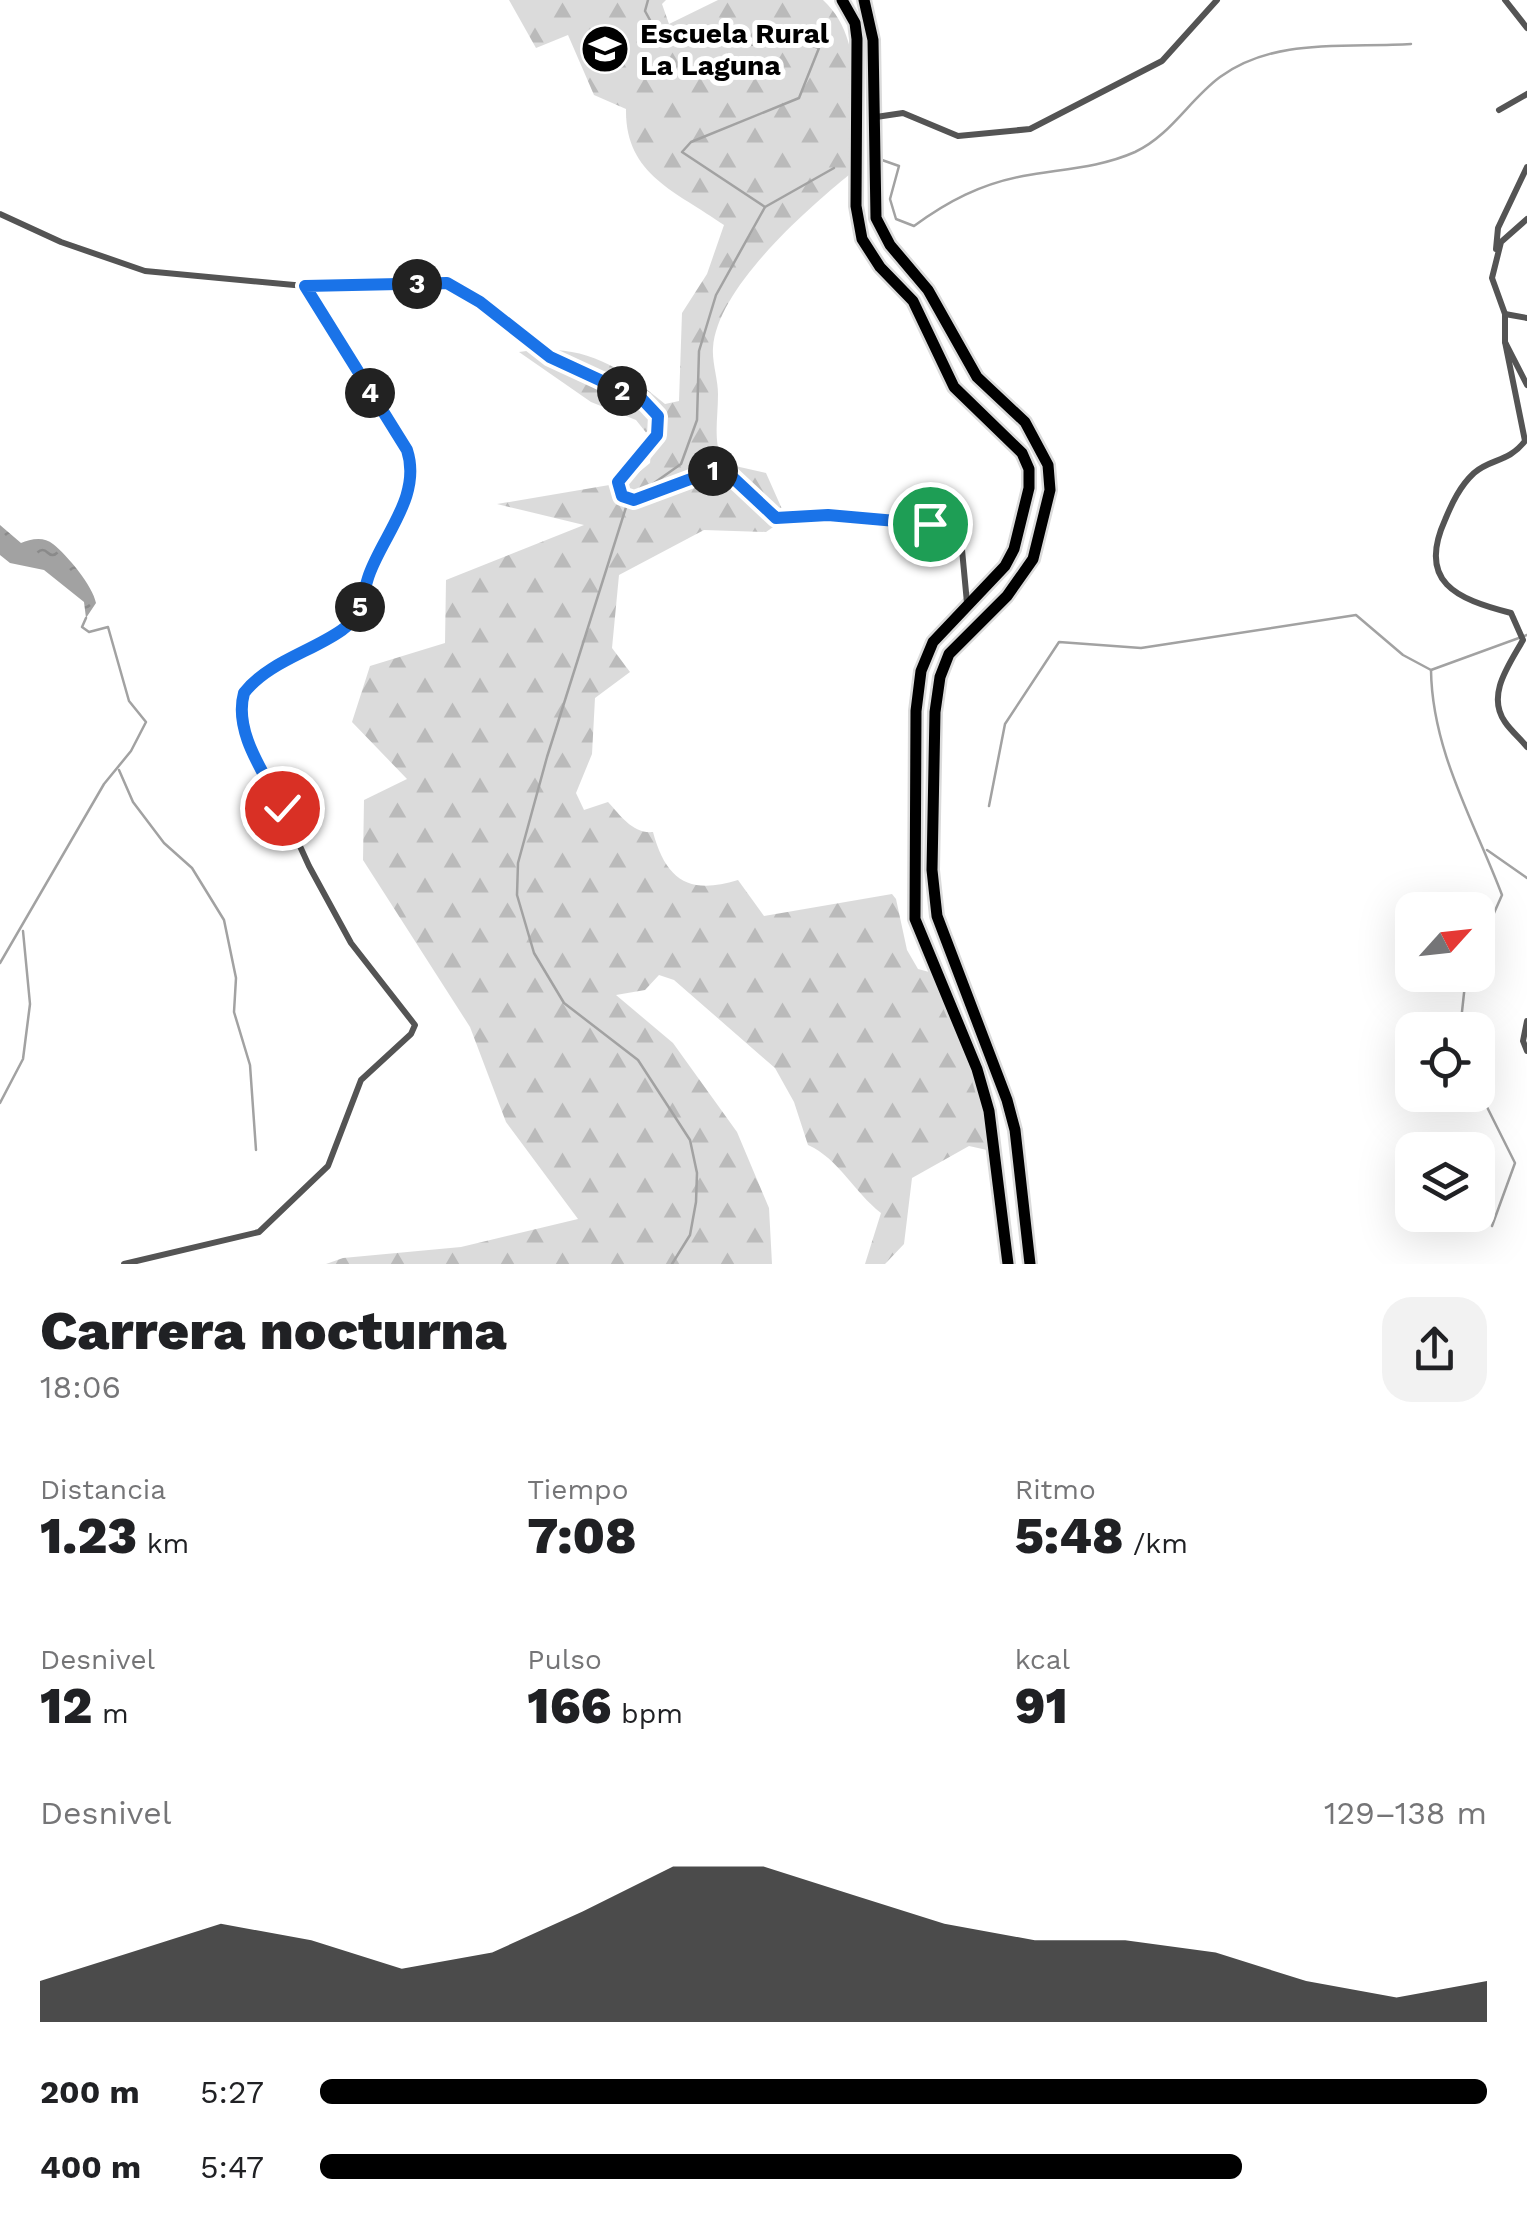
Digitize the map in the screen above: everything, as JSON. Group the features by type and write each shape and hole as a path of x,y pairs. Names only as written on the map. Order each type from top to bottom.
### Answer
{"highway":[{"path":"842,0 855,23 857,39 856,206 862,239 880,268 913,301 954,387 1022,453 1029,469 1030,488 1014,549 992,580 940,630 921,670 912,870 915,919 977,1069 989,1111 1008,1264"},
{"path":"864,0 873,40 874,196 882,231 928,290 977,376 1025,422 1048,465 1050,490 1033,559 1007,596 963,636 944,665 937,689 934,762 932,870 937,916 1007,1100 1015,1130 1030,1264"}],"street":[{"path":"876,117 904,113 958,136 1030,129 1162,61 1217,0"},
{"path":"1504,0 1527,28"},
{"path":"1499,110 1527,94"},
{"path":"1527,167 1498,228 1492,278 1505,314 1505,342 1526,441 1513,457 1476,471 1455,497 1434,543 1434,567 1448,588 1481,605 1511,613 1518,623 1524,640 1501,680 1496,706 1527,746"},
{"path":"0,214 61,242 145,271 305,286 447,283 480,302 550,357 654,409 657,435 618,482 622,496 634,500 712,471 729,474 776,518 853,516 946,528 961,539 967,603"},
{"path":"1495,258 1501,242 1527,219"},
{"path":"124,1264 218,1238 259,1232 270,1224 328,1166 361,1080 411,1034 415,1025 351,942 248,742 242,719 241,703 250,684 355,618 370,572 398,520 411,476 407,450 305,286"},
{"path":"1505,314 1527,318"},
{"path":"1505,342 1527,385"},
{"path":"1527,1020 1523,1041 1527,1051"}],"green space":[{"path":"509,0 666,0 662,4 669,24 718,0 823,0 847,37 854,82 850,174 788,229 747,276 718,325 713,348 722,463 766,473 786,518 766,532 704,530 619,575 612,648 630,672 595,698 592,754 576,793 584,810 608,802 633,827 653,832 665,862 682,880 706,886 738,880 764,916 892,894 896,899 907,950 918,969 933,973 976,1070 996,1152 969,1146 912,1178 904,1244 885,1264 865,1264 881,1213 838,1167 808,1145 794,1102 775,1068 674,980 659,975 645,990 616,995 673,1043 737,1132 769,1208 772,1264 326,1264 343,1258 461,1247 578,1219 506,1122 470,1027 363,860 364,800 407,779 352,722 370,666 445,643 446,580 584,525 497,504 627,482 650,463 652,440 636,420 591,402 519,352 562,350 580,354 615,368 665,404 679,401 682,313 707,274 724,225 672,191 644,166 628,132 626,109 594,95 568,35 536,48"}],"water":[{"path":"0,525 21,543 45,540 65,555 94,596 96,603 86,618 84,602 44,570 10,563 0,555"}],"waterway":[{"path":"648,0 645,11 662,42 750,45 790,39 819,48 799,98 691,142 682,152 765,207"},
{"path":"882,160 899,166 890,199 896,219 914,226 952,201 993,184 1094,165 1135,152 1170,127 1220,77 1241,64 1312,47 1411,44"},
{"path":"637,495 681,464 697,420 699,351 716,295 765,207 834,168"},
{"path":"628,501 547,757 518,863 517,895 534,953 564,1003 638,1060 690,1140 697,1173 696,1202 690,1235 672,1264"},
{"path":"989,806 1005,724 1059,642 1141,648 1356,615 1403,655 1431,670 1527,635"},
{"path":"0,963 104,784 131,751 146,722 129,701 108,627 89,632 82,627 86,618"},
{"path":"1431,670 1433,700 1447,757 1502,895 1495,911"},
{"path":"119,770 133,802 164,843 192,868 224,920 236,978 234,1012 250,1065 256,1150"},
{"path":"1487,850 1527,878"},
{"path":"0,1103 23,1059 30,1004 23,931"},
{"path":"1462,1012 1464,992"},
{"path":"1490,1112 1515,1163 1495,1218"}],"place":[{"name":"Escuela Rural La Laguna","path":"605,49"}],"route":[{"path":"282,808 248,742 242,719 244,693 250,684 344,629 355,618 370,572 398,520 411,476 407,450 340,348 305,286 447,283 480,302 550,357 643,400 658,416 657,435 618,482 622,496 634,500 712,471 729,474 766,513 776,518 797,520 828,515 930,524"}]}
